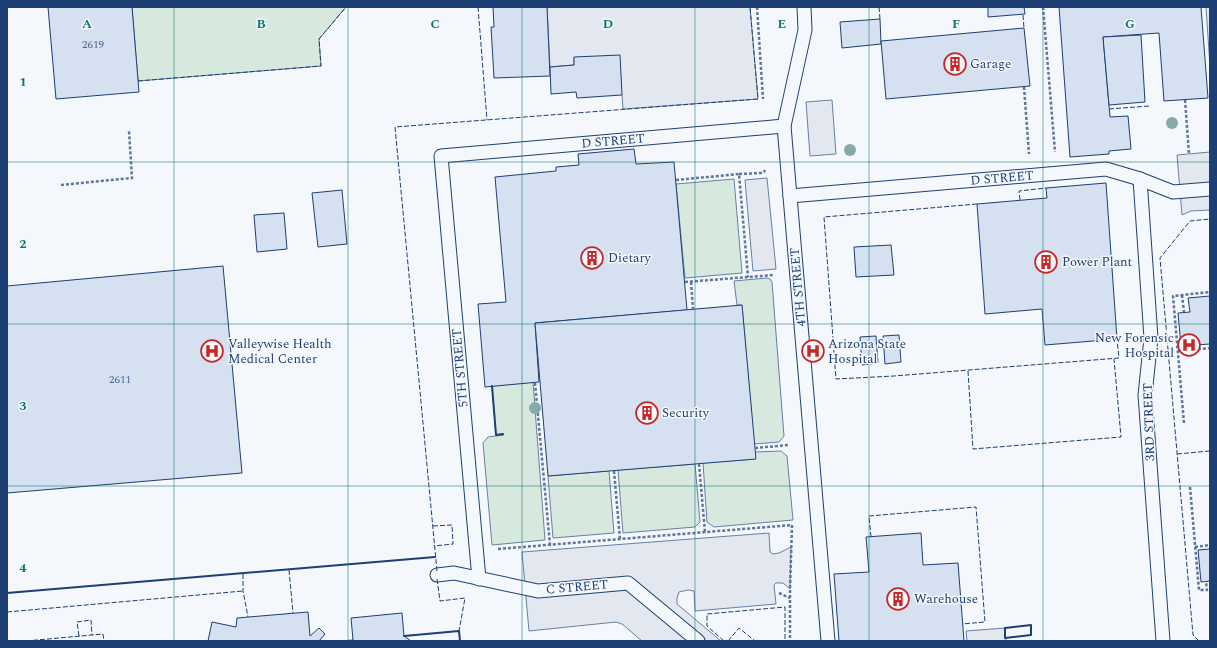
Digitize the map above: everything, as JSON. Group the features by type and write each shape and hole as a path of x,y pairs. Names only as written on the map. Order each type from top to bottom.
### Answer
{"lane":[{"name":"4TH STREET","path":"804,7 806,30 784,126 828,641"},
{"name":"D STREET","path":"441,156 784,126"},
{"name":"5TH STREET","path":"441,156 479,579"},
{"name":"D STREET","path":"790,196 1106,169 1140,179 1173,192 1210,189"},
{"name":"3RD STREET","path":"1140,179 1151,338 1145,395 1163,641"},
{"name":"C STREET","path":"437,574 454,573 538,591 628,583 698,641"}],"path":[{"path":"757,7 763,99"},
{"path":"1043,7 1057,173"},
{"path":"1024,87 1031,175"},
{"path":"1185,100 1189,154"},
{"path":"62,185 132,178 129,131"},
{"path":"676,180 761,173 766,169"},
{"path":"739,174 748,277"},
{"path":"685,282 774,274 775,282"},
{"path":"691,282 693,309"},
{"path":"1184,423 1173,296 1210,292"},
{"path":"1182,295 1184,312"},
{"path":"1178,351 1210,348"},
{"path":"535,383 550,545"},
{"path":"755,448 790,445"},
{"path":"699,464 705,532"},
{"path":"614,471 620,539"},
{"path":"1190,487 1199,590 1207,590 1206,582"},
{"path":"494,550 797,524"},
{"path":"790,641 792,525"},
{"path":"1195,547 1210,545"},
{"path":"779,593 790,598"}],"shaded area":[{"path":"132,7 346,7 319,39 321,66 138,81"},
{"path":"547,7 750,7 758,99 623,109 622,95 574,57 574,65 550,67"},
{"path":"1206,7 1210,7 1210,67"},
{"path":"832,100 836,154 810,156 806,102"},
{"path":"1210,152 1210,210 1191,211 1182,215 1177,155"},
{"path":"767,178 776,269 753,271 745,180"},
{"path":"734,179 742,273 685,278 676,184"},
{"path":"767,278 772,282 784,436 779,442 754,444 742,305 737,305 734,281"},
{"path":"533,382 545,540 492,545 483,443 488,437 504,435 496,435 492,386"},
{"path":"781,451 787,456 793,520 714,527 707,522 703,463 755,459 755,452"},
{"path":"695,464 700,522 695,527 623,533 618,470"},
{"path":"609,471 614,533 553,538 548,476"},
{"path":"769,533 770,552 773,554 779,553 791,547 790,589 783,583 776,583 774,585 776,604 695,611 694,591 688,590 679,592 677,604 721,641 642,641 622,624 616,622 529,631 522,552"},
{"path":"1005,628 1006,641 967,641 966,631"}],"building":[{"path":"48,7 132,7 139,92 56,99"},
{"path":"493,7 547,7 550,76 494,78 491,27 494,27"},
{"path":"988,7 1024,7 1025,14 988,17"},
{"path":"1059,7 1201,7 1208,98 1164,101 1159,33 1103,37 1110,117 1128,116 1131,149 1109,151 1109,154 1070,157"},
{"path":"880,19 881,44 842,48 840,22"},
{"name":"Garage","path":"1024,28 1030,86 886,99 881,41"},
{"path":"1141,35 1145,102 1109,105 1103,37"},
{"path":"620,55 622,95 577,98 576,92 551,94 550,67 574,65 574,57"},
{"name":"Dietary","path":"634,149 636,164 674,162 687,310 535,323 539,382 485,387 478,304 506,302 495,177 556,171 556,167 579,165 578,154"},
{"name":"Power Plant","path":"1106,183 1117,339 1045,345 1042,309 985,314 977,204 1047,198 1046,188"},
{"path":"342,190 347,244 318,247 312,193"},
{"path":"284,213 287,249 257,252 254,215"},
{"path":"891,245 894,275 856,277 854,247"},
{"path":"223,266 242,473 7,493 7,286"},
{"path":"1210,296 1210,344 1181,346 1178,313 1190,312 1188,298"},
{"name":"Security","path":"742,305 756,459 548,476 535,323"},
{"path":"899,335 901,362 885,364 883,336"},
{"path":"876,336 878,363 862,365 860,337"},
{"name":"Warehouse","path":"921,533 923,565 958,563 964,641 839,641 834,574 869,572 866,537"},
{"path":"1210,549 1210,581 1201,582 1198,550"},
{"path":"308,612 310,636 319,628 325,634 319,641 208,641 212,622 236,627 237,618"},
{"path":"402,613 404,636 411,641 340,641 353,640 351,618"}],"fence":[{"path":"138,81 321,66 319,39 346,7"},
{"path":"478,7 487,120"},
{"path":"437,571 395,127 758,99 750,7"},
{"path":"879,7 880,19"},
{"path":"1023,15 1024,28"},
{"path":"1109,109 1149,106"},
{"path":"1020,200 1019,191 1046,188"},
{"path":"977,204 824,217 836,379 894,376 1119,358 1117,339"},
{"path":"1199,641 1193,635 1160,258 1190,221 1210,219"},
{"path":"968,371 973,449 1121,437 1114,359"},
{"path":"1177,454 1210,451"},
{"path":"871,537 869,516 976,507 985,622 962,624"},
{"path":"433,526 452,525 453,544 434,546"},
{"path":"289,570 293,613"},
{"path":"243,574 243,591 248,617"},
{"path":"437,579 440,601 465,598 459,631"},
{"path":"7,612 243,591"},
{"path":"724,641 707,626 707,614 785,607 785,641"},
{"path":"79,636 77,622 91,620 92,635"},
{"path":"728,641 739,628 755,641"},
{"path":"26,641 103,634 104,641"}],"wall":[{"path":"492,386 496,435 503,434"},
{"path":"7,593 435,557"},
{"path":"1031,625 1031,635 1005,638 1005,628 1031,625"},
{"path":"404,636 459,631 460,641"}],"place":[{"name":"Garage","path":"955,64"},
{"name":"Dietary","path":"592,258"},
{"name":"Power Plant","path":"1046,262"},
{"name":"New Forensic Hospital","path":"1189,345"},
{"name":"Valleywise Health Medical Center","path":"212,351"},
{"name":"Arizona State Hospital","path":"813,351"},
{"name":"Security","path":"647,413"},
{"name":"Warehouse","path":"898,599"}]}
